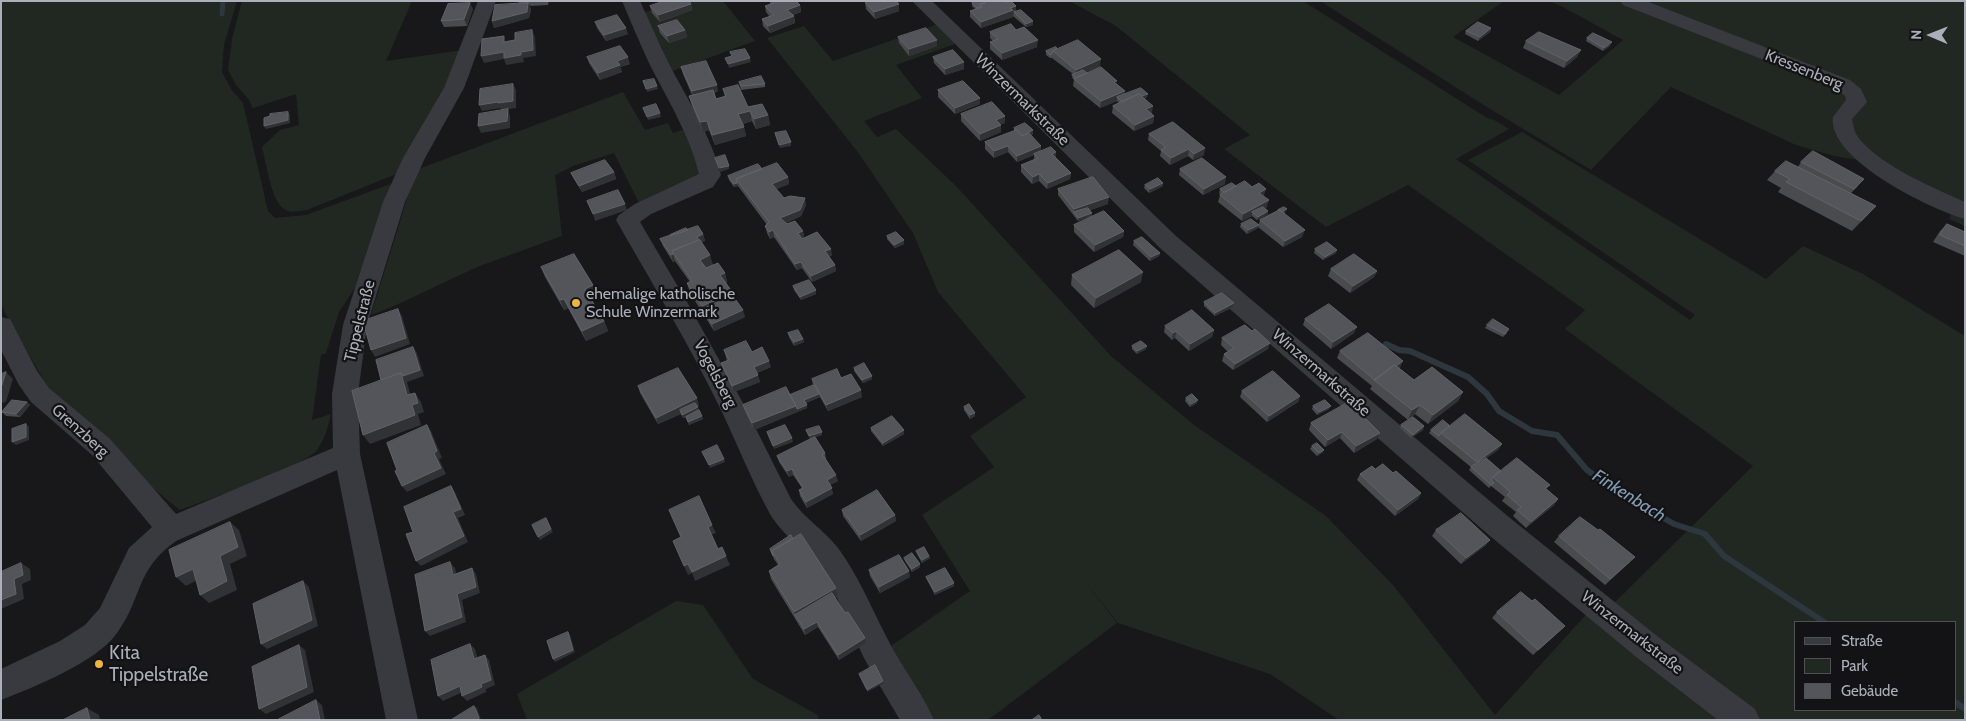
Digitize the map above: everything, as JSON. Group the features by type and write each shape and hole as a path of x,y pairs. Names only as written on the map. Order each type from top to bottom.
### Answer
{"street":[{"name":"Tippelstraße","path":"402,720 347,454 345,394 355,325 394,202 414,158 454,88 487,1"},
{"name":"Vogelsberg","path":"631,1 655,56 680,102 707,163 710,175 705,182 643,209 627,220 679,308 730,401 781,506 788,518 822,549 835,566 863,619 875,647 918,720"},
{"name":"Winzermarkstraße","path":"921,1 1168,242 1500,527 1638,639 1744,720"},
{"name":"Kressenberg","path":"1629,1 1843,84 1854,93 1857,102 1843,116 1842,123 1850,139 1862,153 1899,179 1965,211"},
{"name":"Grenzberg","path":"1,326 18,361 40,395 101,447 171,529"},
{"path":"1,685 91,640 105,627 113,615 139,557 157,538 171,529 347,454"}],"green space":[{"path":"1,1 237,1 224,45 222,72 231,89 243,103 268,211 275,218 306,215 396,182 362,277 339,312 326,353 321,355 312,420 331,414 322,442 309,457 275,474 180,510 150,486 99,432 47,386 1,303"},
{"path":"242,1 412,1 386,61 463,50 454,74 399,173 307,210 289,211 279,205 272,190 262,147 280,130 299,125 296,94 253,108 249,100 236,85 228,70 232,39"},
{"path":"681,1 723,1 755,41 670,72 639,14"},
{"path":"1069,1 1303,1 1487,118 1509,129 1456,159 1690,320 1695,315 1468,160 1522,132 1766,279 1803,246 1863,274 1965,336 1965,720 1757,720 1611,606 1753,466 1565,329 1585,310 1408,185 1326,227 1224,149 1250,135 1116,26"},
{"path":"1320,1 1504,1 1453,37 1559,95 1623,40 1549,1 1965,1 1965,226 1949,219 1956,203 1865,161 1834,156 1796,145 1671,87 1591,170 1487,107"},
{"path":"938,24 955,44 896,65 922,98 864,121 877,137 896,129 957,187 1111,356 1194,425 1326,516 1393,585 1495,715 1592,608 1731,720 1339,720 1270,674 1118,623 1083,579 1117,623 988,720 925,720 885,650 970,591 922,515 994,467 970,436 1026,397 938,292 913,233 857,151 767,38 804,26 833,61"},
{"path":"623,92 645,130 668,123 673,133 686,129 701,178 641,207 614,153 573,166 555,175 562,236 477,267 371,315 416,170"},
{"path":"676,601 703,605 753,679 818,715 819,720 527,720 517,694"}],"building":[{"path":"664,1 689,1 691,4 658,15 650,6"},
{"path":"772,1 796,1 800,5 787,10 794,16 768,26 762,19 774,15 765,6 774,3"},
{"path":"896,1 899,4 874,12 865,2"},
{"path":"984,1 985,3 977,8 972,3"},
{"path":"989,1 1004,1 1005,3 1011,1 1016,6 1010,8 1013,10 981,22 970,11 982,7 980,5"},
{"path":"470,3 464,19 441,21 448,4"},
{"path":"528,3 527,12 492,21 495,5"},
{"path":"1021,10 1033,21 1026,24 1014,12"},
{"path":"617,15 626,28 604,35 595,22"},
{"path":"677,20 685,30 667,36 658,26"},
{"path":"1478,22 1491,28 1480,37 1466,31"},
{"path":"1011,24 1016,30 1024,27 1038,40 1002,53 990,42 998,39 990,32"},
{"path":"926,28 937,40 909,49 898,37"},
{"path":"532,30 533,50 521,52 521,55 504,58 504,52 481,56 482,39 504,36 504,42 515,40 515,33"},
{"path":"1539,32 1581,50 1567,61 1526,41"},
{"path":"1593,33 1612,42 1604,48 1587,38"},
{"path":"1078,40 1101,59 1076,70 1053,51"},
{"path":"620,46 628,57 617,61 620,65 598,73 587,57"},
{"path":"1056,47 1057,49 1050,55 1046,51"},
{"path":"745,49 750,58 728,64 725,58 732,56 730,52"},
{"path":"953,50 964,62 945,69 933,57"},
{"path":"706,61 717,85 692,91 681,67"},
{"path":"1101,67 1125,91 1101,101 1074,79"},
{"path":"1083,70 1087,73 1076,78 1072,75"},
{"path":"761,76 765,84 741,86 739,82"},
{"path":"654,79 657,86 646,89 643,81"},
{"path":"963,81 980,98 955,108 938,90"},
{"path":"513,84 513,101 479,105 480,89"},
{"path":"738,85 748,107 762,104 768,115 754,119 750,111 738,114 744,127 712,135 707,121 700,122 689,96 713,90 716,99 726,96 723,89"},
{"path":"1141,88 1148,94 1142,96 1139,94 1122,102 1117,97"},
{"path":"1139,94 1153,106 1146,109 1154,116 1135,125 1113,106"},
{"path":"992,102 1005,116 996,120 1001,125 980,134 961,114"},
{"path":"656,104 660,113 647,117 643,108"},
{"path":"508,109 507,121 478,126 479,114"},
{"path":"288,112 288,120 264,126 264,118 270,116 270,114"},
{"path":"1173,122 1205,148 1194,154 1189,149 1171,158 1161,150 1166,147 1149,134"},
{"path":"1025,123 1033,130 1022,136 1014,128"},
{"path":"1017,130 1022,136 1029,133 1041,146 1017,156 1008,146 994,151 985,142"},
{"path":"786,131 791,142 779,145 775,133"},
{"path":"1051,147 1056,152 1052,154 1071,173 1048,183 1039,174 1033,177 1021,165 1038,158 1034,154"},
{"path":"1813,151 1864,179 1854,189 1801,162"},
{"path":"725,155 729,166 719,168 715,158"},
{"path":"1202,158 1226,177 1204,189 1180,169"},
{"path":"605,160 614,172 579,186 571,173"},
{"path":"1786,161 1876,206 1861,221 1786,182 1790,179 1775,171"},
{"path":"777,163 788,177 772,184 784,198 790,196 805,198 800,210 780,218 787,224 795,221 803,231 798,233 802,239 817,232 831,249 825,251 835,265 811,276 801,262 795,264 773,230 769,232 765,226 769,222 736,179"},
{"path":"758,164 762,169 736,179 737,183 734,184 728,176"},
{"path":"1093,177 1109,197 1074,209 1058,189"},
{"path":"1158,178 1163,183 1150,189 1145,185"},
{"path":"1245,181 1252,187 1259,183 1266,189 1259,193 1269,200 1243,214 1220,195"},
{"path":"1232,183 1236,186 1224,193 1220,189"},
{"path":"618,190 625,204 593,214 587,201"},
{"path":"1263,207 1268,211 1258,217 1252,212"},
{"path":"1284,207 1287,209 1282,212 1278,211 1278,210"},
{"path":"1088,208 1092,213 1078,218 1074,212"},
{"path":"1280,210 1305,230 1285,241 1260,220"},
{"path":"1104,211 1124,231 1095,245 1074,225"},
{"path":"1251,219 1259,225 1248,230 1241,224"},
{"path":"1947,224 1965,232 1965,246 1940,235"},
{"path":"698,226 703,234 697,237 699,240 672,251 673,254 671,255 660,239"},
{"path":"686,228 688,230 670,236 670,235"},
{"path":"896,232 904,240 894,245 887,236"},
{"path":"1142,237 1160,253 1151,257 1134,241"},
{"path":"700,240 710,255 700,260 706,268 718,263 725,273 720,275 733,293 702,306 687,283 692,281 672,251"},
{"path":"1327,242 1337,250 1325,257 1315,249"},
{"path":"1119,250 1143,272 1096,298 1072,275"},
{"name":"ehemalige katholische Schule Winzermark","path":"574,254 593,285 585,289 604,321 582,331 564,299 560,300 541,267"},
{"path":"1354,254 1377,271 1353,286 1331,269"},
{"path":"809,280 816,290 800,297 793,286"},
{"path":"1222,293 1234,303 1215,313 1204,302"},
{"path":"733,296 743,310 712,324 703,309"},
{"path":"1329,304 1357,327 1333,342 1305,319"},
{"path":"398,309 406,338 371,350 363,321"},
{"path":"1192,310 1214,330 1190,344 1176,331 1173,333 1165,326"},
{"path":"1493,319 1509,329 1505,334 1487,325"},
{"path":"1245,325 1252,331 1255,329 1270,343 1235,364 1224,354 1234,348 1222,338"},
{"path":"798,330 803,339 794,342 788,333"},
{"path":"1368,333 1403,361 1375,380 1340,351"},
{"path":"746,341 752,352 762,347 769,361 754,367 758,375 732,386 721,363 729,360 724,350"},
{"path":"1141,341 1147,346 1137,351 1132,346"},
{"path":"413,347 420,370 403,376 401,373 381,380 376,360"},
{"path":"864,363 872,376 862,380 854,368"},
{"path":"1395,365 1414,380 1432,367 1463,392 1433,415 1420,405 1412,410 1374,380"},
{"path":"678,368 697,398 656,418 638,386"},
{"path":"837,369 841,378 851,374 861,390 826,405 812,379"},
{"path":"1273,371 1300,396 1269,416 1242,391"},
{"path":"6,372 1,388 1,374"},
{"path":"401,373 407,395 415,393 418,403 412,405 415,415 363,435 352,391"},
{"path":"814,385 819,394 804,400 807,405 797,409 790,395"},
{"path":"786,387 796,406 752,423 743,405"},
{"path":"1192,394 1198,400 1191,404 1186,398"},
{"path":"12,400 27,402 16,414 2,412"},
{"path":"1325,400 1331,406 1319,412 1313,406"},
{"path":"1349,402 1380,433 1356,446 1342,432 1328,440 1311,423"},
{"path":"695,403 698,407 682,415 680,410"},
{"path":"969,404 975,413 970,415 964,407"},
{"path":"699,410 702,416 688,422 686,417"},
{"path":"1465,414 1502,444 1477,462 1441,433"},
{"path":"892,416 904,430 883,443 871,428"},
{"path":"1413,417 1424,426 1413,435 1401,425"},
{"path":"1443,420 1450,426 1439,436 1431,430"},
{"path":"26,424 26,437 12,442 12,429"},
{"path":"427,425 437,451 434,453 441,468 402,486 395,471 397,470 387,443"},
{"path":"785,425 792,438 773,446 767,432"},
{"path":"819,426 822,432 809,436 806,430"},
{"path":"815,437 825,453 822,454 836,475 827,480 832,488 806,502 799,490 803,488 792,469 787,471 777,456"},
{"path":"1317,443 1324,450 1319,453 1312,446"},
{"path":"717,445 724,459 709,465 702,452"},
{"path":"1486,458 1501,471 1493,477 1491,480 1494,483 1491,485 1471,467"},
{"path":"1517,458 1550,485 1545,488 1558,499 1531,522 1517,510 1521,507 1507,495 1510,492 1493,477"},
{"path":"1383,464 1393,473 1396,471 1421,493 1398,510 1360,474 1372,466 1375,469"},
{"path":"451,486 461,509 453,512 464,536 416,561 406,534 413,532 404,507"},
{"path":"877,490 895,515 860,535 842,510"},
{"path":"699,496 712,525 708,527 718,549 722,547 726,556 692,572 688,564 684,566 673,541 681,537 669,510"},
{"path":"1461,513 1490,540 1466,558 1436,530"},
{"path":"1580,517 1598,530 1600,529 1635,557 1610,579 1559,536"},
{"path":"546,518 551,529 538,537 532,525"},
{"path":"230,522 238,547 220,556 227,581 200,595 193,569 176,577 169,550"},
{"path":"801,534 836,588 794,612 769,571 780,564 772,551"},
{"path":"791,535 793,539 772,551 773,556 770,549"},
{"path":"924,547 929,556 922,560 916,551"},
{"path":"912,553 920,564 912,569 904,558"},
{"path":"899,555 909,571 879,587 869,570"},
{"path":"450,562 453,575 472,568 476,587 457,594 462,617 425,631 415,575"},
{"path":"21,563 23,575 14,579 16,594 1,600 1,572"},
{"path":"945,568 954,583 935,592 926,577"},
{"path":"303,581 312,620 261,644 253,604"},
{"path":"1521,592 1532,601 1535,599 1565,626 1538,650 1497,612"},
{"path":"832,593 845,613 848,612 865,638 838,655 817,622 804,629 795,615"},
{"path":"568,632 573,650 553,659 547,641"},
{"path":"470,644 474,659 485,655 491,680 481,684 482,687 462,696 460,686 438,696 431,660"},
{"path":"299,645 307,687 259,709 252,667"},
{"path":"875,665 883,681 867,690 859,674"},
{"path":"316,700 320,720 277,720"},
{"path":"474,706 479,718 477,720 451,720"},
{"path":"87,708 90,720 63,720"},
{"path":"1039,715 1042,720 1032,720"}],"waterway":[{"path":"222,14 223,1"},
{"name":"Finkenbach","path":"1386,344 1399,350 1410,351 1468,377 1487,394 1499,411 1532,431 1557,435 1587,470 1617,491 1674,524 1705,534 1724,556 1822,621"},
{"name":"Finkenbach","path":"1956,703 1965,709"}],"place":[{"name":"ehemalige katholische Schule Winzermark","path":"576,303"},
{"name":"Kita Tippelstraße","path":"99,664"}]}
